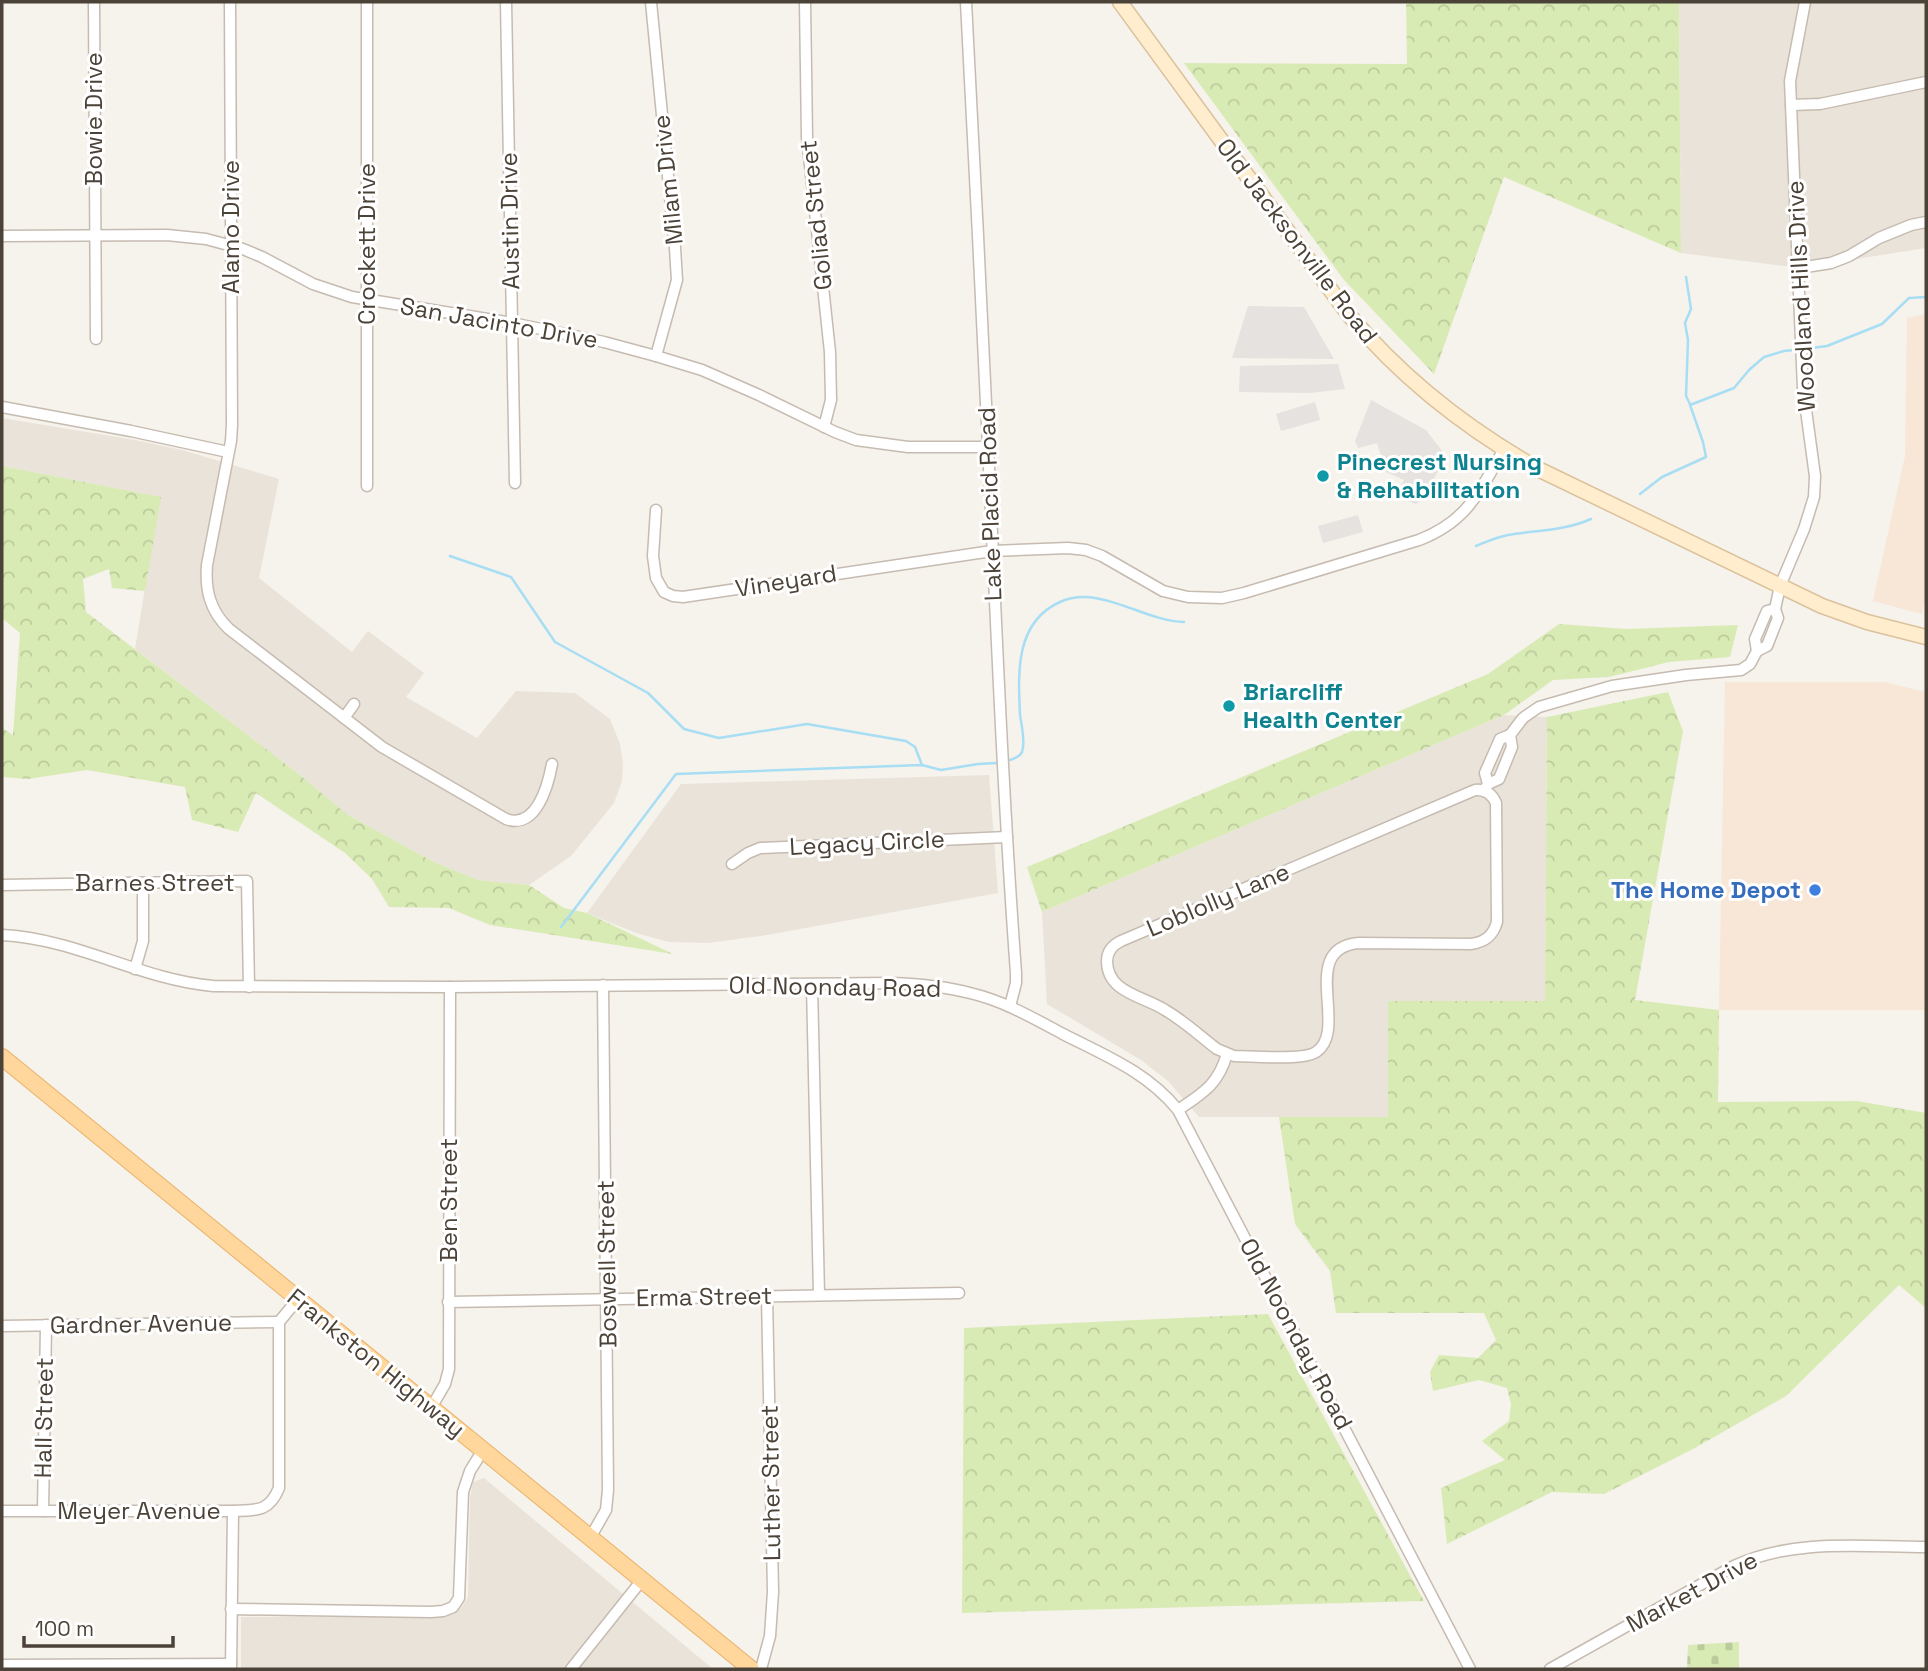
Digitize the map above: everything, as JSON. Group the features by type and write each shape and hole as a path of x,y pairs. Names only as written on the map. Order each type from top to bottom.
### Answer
{"main road":[{"name":"Old Jacksonville Road","path":"1119,2 1338,301 1382,352 1428,394 1504,449 1554,477 1780,586 1849,616 1926,637"},
{"name":"Frankston Highway","path":"2,1057 751,1669"}],"street":[{"name":"Bowie Drive","path":"94,2 96,339"},
{"name":"Alamo Drive","path":"230,2 232,425 206,572 211,604 229,629 344,718 394,754 502,817 513,821 527,817 547,789 552,764"},
{"name":"Crockett Drive","path":"367,2 368,486"},
{"name":"Austin Drive","path":"506,2 515,483"},
{"name":"Milam Drive","path":"651,2 677,280 656,356"},
{"name":"Goliad Street","path":"805,2 810,174 830,352 831,400 824,427"},
{"name":"Lake Placid Road","path":"966,2 992,551 1016,973 1010,1006"},
{"name":"Woodland Hills Drive","path":"1780,586 1804,529 1814,497 1815,476 1803,388 1791,105 1792,69 1805,2"},
{"path":"1791,105 1820,104 1926,82"},
{"path":"1799,268 1831,263 1849,256 1879,238 1926,222"},
{"name":"San Jacinto Drive","path":"2,236 179,236 206,239 262,257 313,284 341,294 512,323 604,342 702,370 845,436 893,446 988,447"},
{"path":"2,407 228,452"},
{"path":"992,551 1077,549 1102,556 1144,582 1175,594 1200,598 1234,596 1394,548 1439,531 1468,509 1504,449"},
{"name":"Vineyard","path":"656,510 653,556 656,579 664,592 673,596 698,596 806,577 992,551"},
{"path":"1486,787 1499,779 1512,747 1510,735 1523,718 1539,707 1612,686 1741,670 1750,664 1756,651 1767,646 1778,618 1774,609 1780,586"},
{"path":"344,718 354,704"},
{"name":"Loblolly Lane","path":"1486,787 1496,808 1497,922 1490,936 1479,943 1471,944 1359,943 1341,947 1329,965 1327,1035 1316,1052 1294,1057 1227,1054 1163,1008 1112,981 1107,957 1114,945 1486,787"},
{"name":"Legacy Circle","path":"732,864 760,848 1007,836"},
{"name":"Barnes Street","path":"2,885 247,881 249,987"},
{"path":"135,969 143,941 143,883"},
{"name":"Old Noonday Road","path":"2,935 57,943 153,975 197,985 249,987 891,983 932,985 970,993 1010,1006 1138,1073 1158,1088 1178,1110 1471,1669"},
{"name":"Boswell Street","path":"590,1538 603,1517 607,1502 603,985"},
{"path":"812,985 819,1295"},
{"name":"Ben Street","path":"431,1408 448,1377 450,986"},
{"path":"1178,1110 1211,1087 1221,1072 1227,1054"},
{"name":"Erma Street","path":"449,1302 959,1293"},
{"name":"Luther Street","path":"761,1669 770,1636 773,1592 766,1296"},
{"path":"279,1322 298,1299"},
{"name":"Gardner Avenue","path":"2,1326 279,1322"},
{"name":"Meyer Avenue","path":"2,1511 233,1511 264,1508 273,1501 279,1488 279,1322"},
{"name":"Hall Street","path":"43,1511 46,1325"},
{"path":"232,1609 432,1612 453,1607 459,1598 461,1581 463,1492 470,1471 483,1450"},
{"path":"2,1665 232,1666 233,1511"},
{"name":"Market Drive","path":"1550,1669 1734,1566 1766,1553 1826,1546 1926,1548"},
{"path":"571,1669 642,1580"}],"shaded area":[{"path":"1679,2 1926,2 1926,248 1799,268 1681,253"},
{"path":"1248,306 1304,307 1334,359 1232,358"},
{"path":"1926,314 1926,596 1922,614 1873,601 1905,456 1907,318"},
{"path":"1338,364 1345,389 1310,393 1239,392 1240,366"},
{"path":"1371,400 1426,430 1446,456 1425,496 1416,504 1395,496 1404,480 1386,472 1377,443 1358,448 1355,441"},
{"path":"1315,402 1320,420 1281,431 1276,414"},
{"path":"2,418 182,450 279,479 259,578 352,652 368,631 424,673 406,697 477,738 516,691 575,693 610,719 620,744 622,781 614,803 571,856 529,885 478,880 434,862 348,815 295,771 135,649 160,497 2,466"},
{"path":"1358,515 1363,532 1323,543 1318,526"},
{"path":"1725,682 1884,682 1926,692 1926,1010 1719,1010"},
{"path":"1504,715 1547,717 1545,1001 1388,1001 1388,1117 1199,1117 1168,1081 1141,1060 1047,1004 1042,912"},
{"path":"989,775 998,893 767,935 708,943 669,942 636,933 587,913 681,784"},
{"path":"484,1478 713,1669 241,1669 241,1617 439,1616 453,1614 461,1608 468,1597 470,1498 473,1482"}],"green space":[{"path":"1406,2 1679,2 1681,253 1504,177 1434,374 1344,280 1184,63 1407,64"},
{"path":"2,466 161,497 145,591 112,588 109,569 83,579 86,612 295,771 348,815 434,862 478,880 529,885 564,908 587,913 673,954 490,925 449,908 389,907 372,879 345,853 256,793 238,832 192,820 185,787 87,770 28,779 2,777 2,728 13,735 20,633 2,618"},
{"path":"1559,624 1626,629 1738,625 1730,657 1669,662 1609,677 1553,680 1504,715 1042,912 1027,867 1488,674"},
{"path":"1668,692 1683,731 1635,1000 1719,1010 1718,1102 1857,1101 1926,1113 1926,1308 1899,1285 1786,1396 1693,1449 1604,1494 1552,1492 1447,1544 1441,1488 1505,1460 1482,1441 1509,1421 1511,1404 1507,1388 1479,1380 1433,1391 1430,1372 1439,1355 1478,1358 1496,1340 1484,1313 1336,1313 1330,1271 1295,1224 1279,1117 1388,1117 1388,1001 1545,1001 1547,717"},
{"path":"1268,1314 1424,1601 962,1613 964,1328"},
{"path":"1739,1642 1739,1669 1687,1669 1688,1645"}],"waterway":[{"path":"1686,277 1691,309 1685,323 1688,340 1686,396 1690,404"},
{"path":"1812,348 1827,346 1882,324 1909,298 1926,297"},
{"path":"1640,494 1662,477 1706,457 1690,405 1734,388 1764,357 1794,350"},
{"path":"1476,546 1504,536 1560,528 1591,519"},
{"path":"450,556 511,577 555,642 648,693 684,729 719,738 807,724 906,741 915,747 922,765"},
{"path":"1010,760 1020,755 1023,748 1019,682 1022,650 1034,622 1045,611 1060,602 1090,597 1168,620 1184,622"},
{"path":"561,927 676,774 922,765 941,770 997,763"}],"place":[{"name":"Pinecrest Nursing & Rehabilitation","path":"1323,476"},
{"name":"Briarcliff Health Center","path":"1229,706"},
{"name":"The Home Depot","path":"1815,890"}]}
